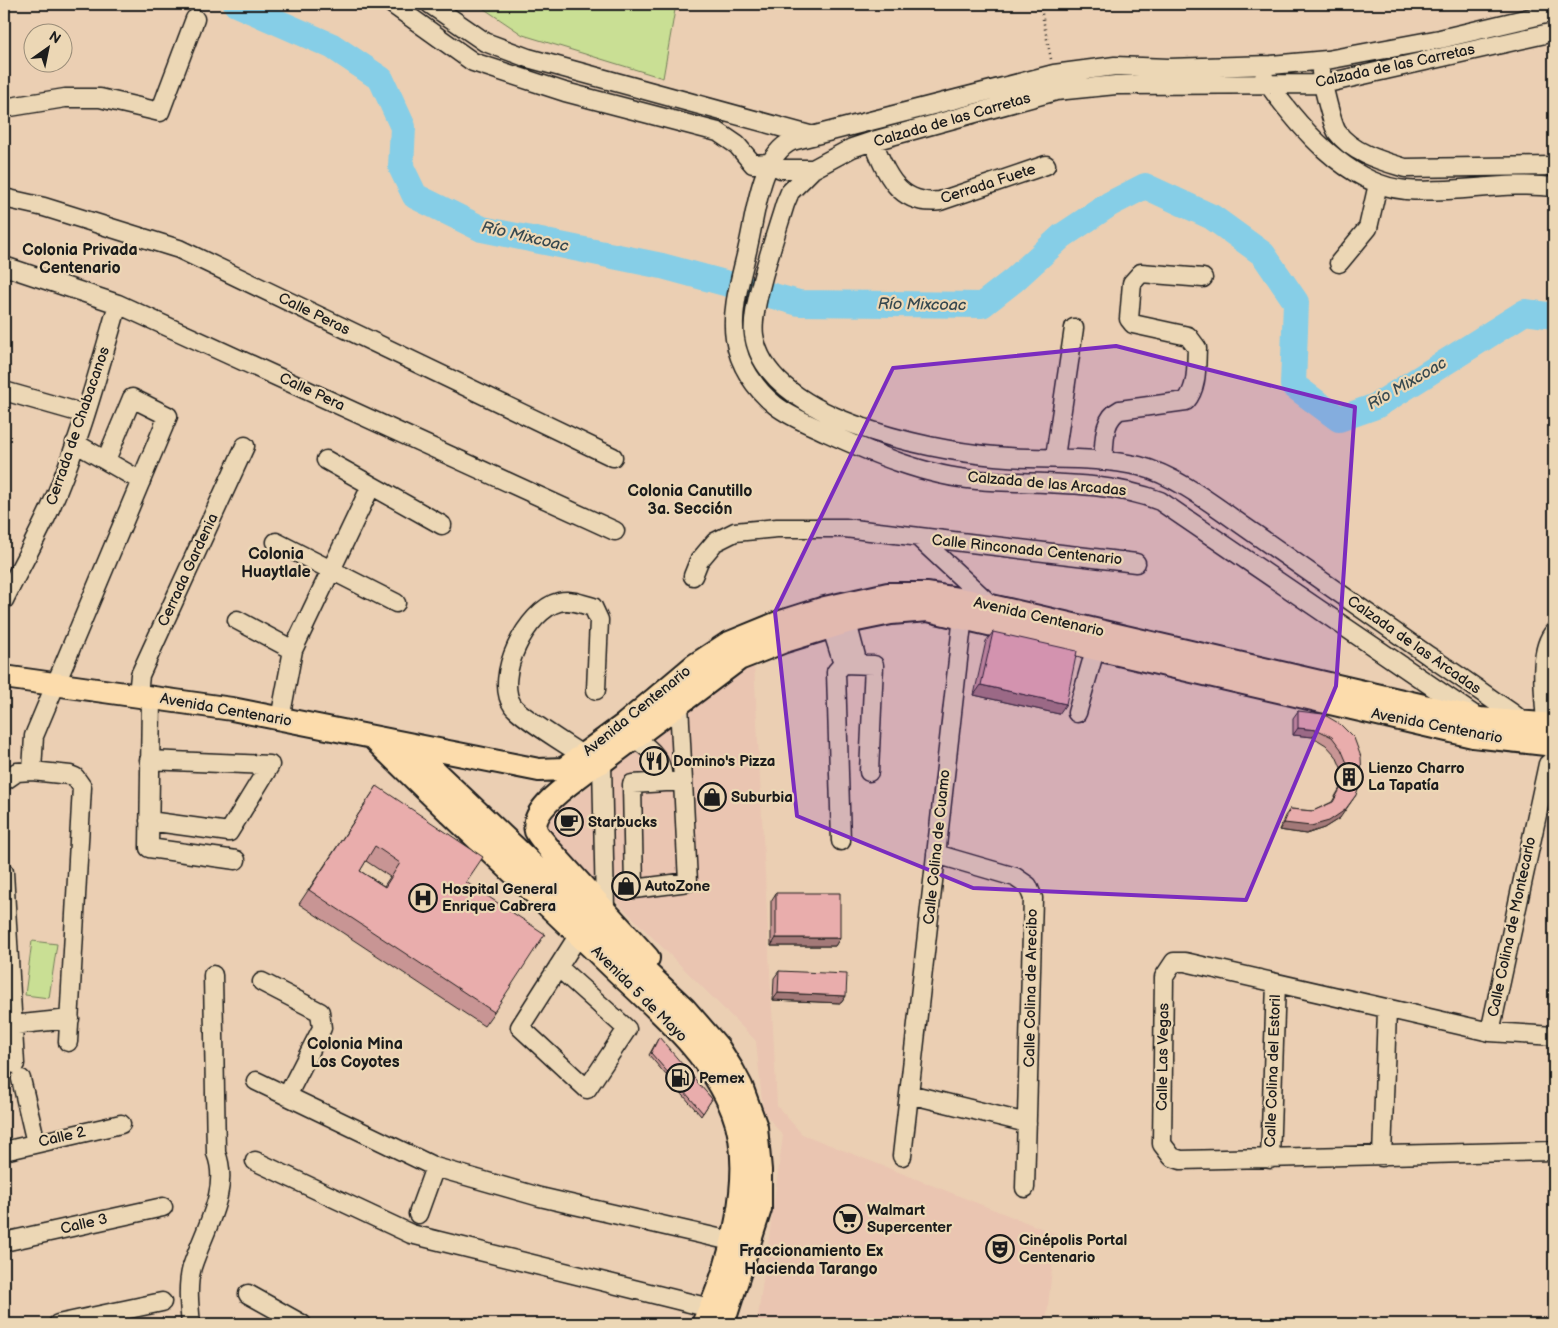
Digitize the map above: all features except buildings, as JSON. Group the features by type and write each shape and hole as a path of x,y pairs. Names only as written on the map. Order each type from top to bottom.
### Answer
{"main road":[{"name":"Avenida Centenario","path":"4,677 144,696 280,719 539,770 585,764 635,739 739,659 785,641 837,615 888,594 928,594 1008,628 1098,640 1480,719 1544,737"},
{"name":"Avenida Centenario","path":"964,608 992,606 1098,640 1473,736 1509,740 1544,737"},
{"name":"Avenida Centenario","path":"585,764 613,734 696,665 727,644 778,623 837,615"},
{"name":"Avenida 5 de Mayo","path":"372,737 457,822 591,921 694,1048 715,1078 741,1108"},
{"name":"Avenida 5 de Mayo","path":"407,745 685,1009 725,1058 741,1108 742,1160 739,1198 739,1244 717,1320"},
{"path":"585,764 546,804 537,816 536,830 550,850 591,921"}],"street":[{"path":"392,4 473,62 565,92 713,130 737,144 753,164 769,163 781,169 814,169"},
{"name":"Calzada de las Carretas","path":"430,4 485,42 528,58 813,136 1054,74 1115,66 1168,68 1261,65 1327,60 1440,39 1554,12"},
{"path":"4,108 65,98 100,98 160,112 195,19"},
{"name":"Calzada de las Carretas","path":"814,169 837,155 873,141 1056,91 1116,85 1322,84 1554,32"},
{"path":"1327,60 1321,72 1322,84 1337,131 1359,150 1382,162 1405,168 1554,166"},
{"path":"1261,65 1263,76 1286,111 1330,154 1354,172 1378,184 1406,190 1554,187"},
{"name":"Calzada de las Arcadas","path":"813,136 790,142 769,163 756,207 735,308 735,338 741,360 754,384 776,406 805,422 854,444 919,468 974,480 1134,491 1160,501 1509,740"},
{"name":"Cerrada Fuete","path":"873,141 881,162 898,190 928,203 940,201 1046,165"},
{"name":"Calzada de las Arcadas","path":"814,169 790,192 785,204 754,316 754,336 760,353 772,373 790,391 816,409 862,427 928,447 999,457 1056,457 1103,461 1140,466 1169,478 1225,513 1544,737"},
{"path":"1339,263 1368,228 1378,184"},
{"name":"Calle Peras","path":"4,198 44,207 179,249 613,457"},
{"name":"Calle Pera","path":"4,266 118,304 615,531"},
{"path":"1103,461 1107,424 1112,414 1120,410 1186,401 1192,394 1194,386 1197,348 1188,336 1133,324 1129,318 1132,283 1142,273 1203,278"},
{"name":"Cerrada de Chabacanos","path":"4,600 49,510 85,414 118,304"},
{"path":"1056,457 1074,328"},
{"path":"4,391 85,414"},
{"path":"32,770 34,736 41,715 56,684 168,416 132,398 106,460"},
{"path":"75,442 141,481"},
{"name":"Cerrada Gardenia","path":"236,860 149,848 149,760 144,696 140,675 244,446"},
{"path":"326,460 442,525"},
{"path":"280,719 292,650 371,486"},
{"path":"1210,534 1225,513"},
{"name":"Calle Rinconada Centenario","path":"692,576 699,561 715,542 735,532 777,528 845,528 1136,562"},
{"name":"Calle Rinconada Centenario","path":"919,538 992,606 1008,628"},
{"path":"276,542 396,603"},
{"path":"558,967 627,1029 587,1088 520,1027 558,967 591,921 585,764 514,708 507,694 507,672 517,644 538,615 559,602 576,602 593,607 599,620 596,690"},
{"name":"Calle Colina de Cuamo","path":"902,1156 964,608"},
{"path":"837,615 850,664"},
{"path":"238,620 292,650"},
{"name":"Calle Colina de Montecarlo","path":"1490,1032 1544,737 1544,657 1546,646 1554,632"},
{"path":"1077,713 1098,640"},
{"path":"841,841 836,672 850,664 874,665 869,772"},
{"path":"679,704 683,781 688,882 634,890 632,784 683,781"},
{"path":"635,739 651,748 663,768 663,782"},
{"path":"149,760 270,765 230,832 149,821"},
{"path":"4,781 17,772 32,770 70,775 79,781 82,787 68,1042"},
{"name":"Calle Colina de Arecibo","path":"936,854 1015,877 1028,886 1033,898 1025,1188"},
{"path":"4,872 12,1025 18,1071 36,1144"},
{"name":"Calle Las Vegas","path":"1554,1036 1490,1032 1387,1010 1185,962 1174,962 1164,977 1162,1144 1165,1151 1172,1157 1181,1160 1270,1159 1554,1151"},
{"path":"190,1324 189,1295 192,1269 218,1199 220,1169 216,1153 213,975"},
{"path":"262,982 320,1012 322,1028 287,1096"},
{"name":"Calle Colina del Estoril","path":"1270,1159 1276,983"},
{"path":"1382,1156 1387,1010"},
{"path":"12,1025 70,1019"},
{"path":"256,1081 435,1167 540,1197 739,1244"},
{"path":"909,1094 1027,1123"},
{"name":"Calle 2","path":"4,1151 121,1124"},
{"path":"254,1161 411,1234 717,1320"},
{"path":"418,1214 435,1167"},
{"name":"Calle 3","path":"4,1242 163,1207"},
{"path":"248,1294 302,1324"},
{"path":"58,1324 162,1302"}],"path":[{"path":"1040,4 1054,74"}],"highlighted area":[{"path":"1116,346 1355,407 1336,686 1246,900 973,888 797,816 775,612 893,368"}],"shaded area":[{"path":"754,664 777,1106 802,1134 1056,1234 1046,1324 757,1324 783,1136 763,1111 756,1041 546,831 547,821 560,809 668,725"}],"green space":[{"path":"477,4 676,4 663,78 523,35"},
{"path":"32,941 57,944 49,998 25,995"}],"waterway":[{"name":"Río Mixcoac","path":"236,4 332,46 381,79 403,127 401,167 415,196 482,229 662,266 799,303 982,305 1014,280 1062,236 1110,204 1145,186 1212,217 1263,254 1296,302 1293,385 1339,419 1376,406 1525,312 1554,316"}],"place":[{"name":"Domino's Pizza","path":"654,761"},
{"name":"Lienzo Charro La Tapatía","path":"1349,777"},
{"name":"Suburbia","path":"712,797"},
{"name":"Starbucks","path":"569,822"},
{"name":"AutoZone","path":"626,886"},
{"name":"Hospital General Enrique Cabrera","path":"423,898"},
{"name":"Pemex","path":"680,1078"},
{"name":"Walmart Supercenter","path":"848,1219"},
{"name":"Cinépolis Portal Centenario","path":"1000,1249"}],"district":[{"name":"Colonia Privada Centenario","path":"80,259"},
{"name":"Colonia Canutillo 3a. Sección","path":"690,500"},
{"name":"Colonia Huaytlale","path":"276,563"},
{"name":"Colonia Mina Los Coyotes","path":"355,1053"},
{"name":"Fraccionamiento Ex Hacienda Tarango","path":"811,1260"}]}
